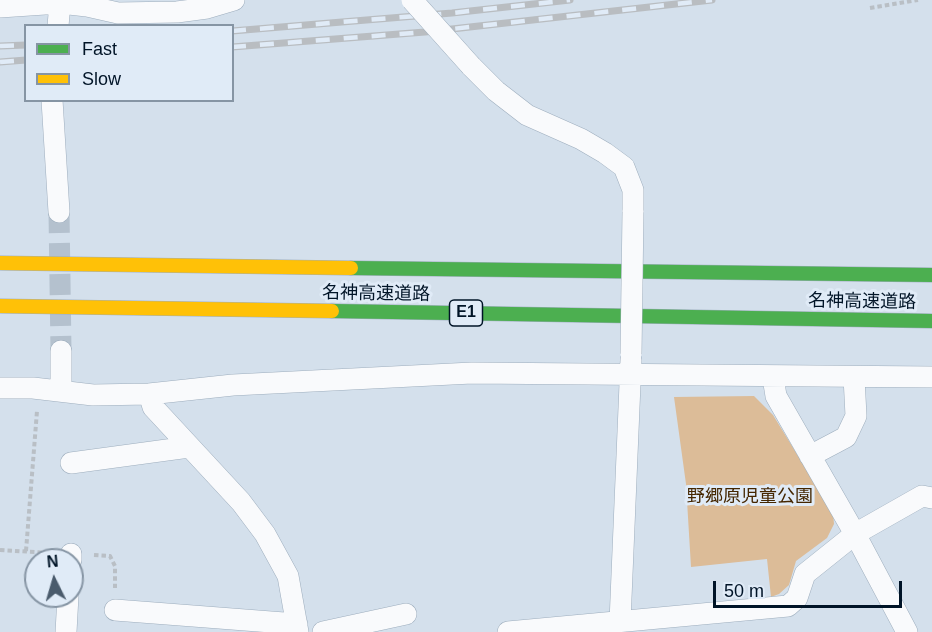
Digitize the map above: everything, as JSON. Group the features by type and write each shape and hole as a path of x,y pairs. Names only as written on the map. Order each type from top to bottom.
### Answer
{"highway":[{"name":"名神高速道路","path":"0,263 932,275"},
{"name":"名神高速道路","path":"0,306 932,321"}],"street":[{"path":"0,7 60,3 130,13 207,8 234,0"},
{"path":"412,0 496,91 527,115 581,139 605,153 624,167 633,190 631,364 620,622"},
{"path":"58,24 60,3"},
{"path":"52,102 59,212"},
{"path":"60,351 61,391"},
{"path":"0,388 39,389 93,395 149,394 233,385 631,364 773,377 932,377"},
{"path":"773,377 776,396 855,534 906,632"},
{"path":"810,456 846,437 856,416 854,377"},
{"path":"115,610 297,628 288,576 265,534 241,502 153,407 149,394"},
{"path":"71,463 189,447"},
{"path":"508,632 620,622 717,622 788,606 797,598 805,574 855,534 922,496 932,498"},
{"path":"66,632 67,608"},
{"path":"322,632 406,615"}],"path":[{"path":"870,8 918,0"},
{"path":"26,548 39,389"}],"green space":[{"name":"野郷原児童公園","path":"754,396 773,415 833,513 834,524 827,538 796,561 789,585 779,594 771,597 767,559 691,567 686,484 674,397"}],"tunnel":[{"path":"59,212 61,351"}],"railway":[{"path":"234,31 452,13 570,0"},
{"path":"234,47 425,32 712,0"},
{"path":"0,46 24,45"},
{"path":"0,62 24,60"}],"traffic: fast":[{"path":"351,268 932,275"},
{"path":"332,311 932,321"}],"traffic: slow":[{"path":"0,263 351,268"},
{"path":"0,306 332,311"}]}
